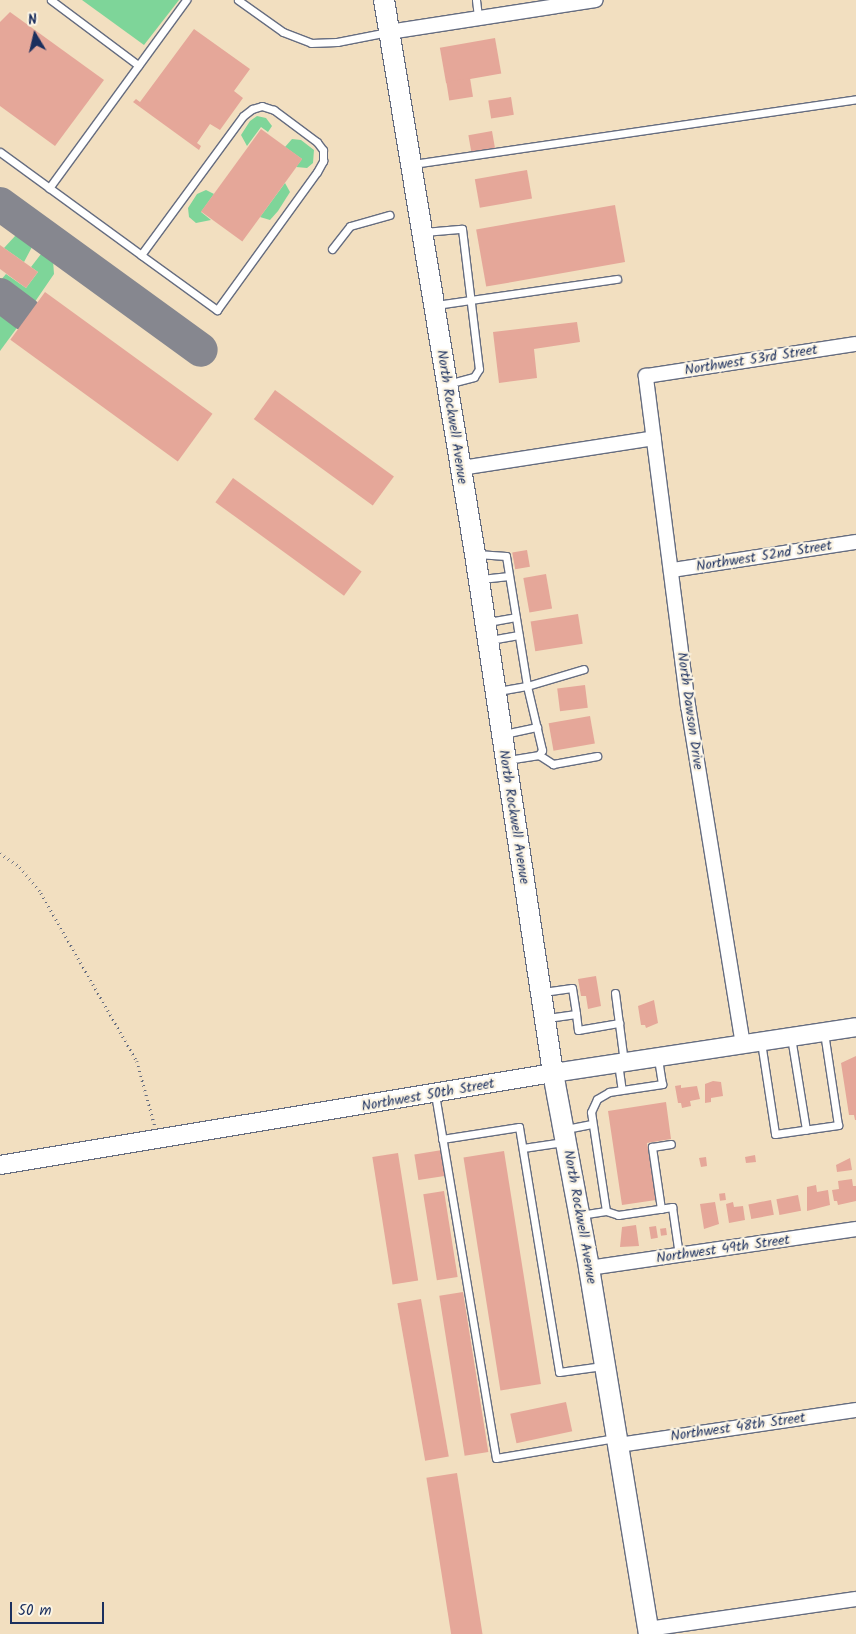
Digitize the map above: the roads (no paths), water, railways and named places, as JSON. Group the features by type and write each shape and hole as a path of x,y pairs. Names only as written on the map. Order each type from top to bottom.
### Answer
{"main road":[{"name":"North Rockwell Avenue","path":"384,0 475,554 553,1073 606,1366 649,1631"}],"street":[{"path":"389,32 596,0"},
{"name":"Northwest 53rd Street","path":"646,376 856,344"},
{"name":"North Dawson Drive","path":"646,376 688,706 743,1045"},
{"path":"461,468 654,438"},
{"name":"Northwest 52nd Street","path":"672,570 856,542"},
{"name":"Northwest 50th Street","path":"0,1165 553,1073 856,1027"},
{"name":"Northwest 49th Street","path":"589,1268 856,1229"},
{"name":"Northwest 48th Street","path":"618,1441 856,1410"},
{"path":"649,1631 856,1599"}],"lane":[{"path":"51,0 138,65"},
{"path":"49,188 186,0"},
{"path":"238,0 283,32 311,43 337,42 389,32"},
{"path":"476,0 478,17"},
{"path":"410,164 856,99"},
{"path":"0,152 141,255 217,310 317,172 323,161 323,150 317,142 274,110 262,106 252,109 243,116 141,255"},
{"path":"332,249 350,226 389,215"},
{"path":"422,233 462,229 479,369 474,376 447,384"},
{"path":"434,306 617,280"},
{"path":"475,554 506,556 527,686 542,750 539,755"},
{"path":"479,580 509,576"},
{"path":"486,631 516,618"},
{"path":"486,631 519,635"},
{"path":"495,692 527,686 584,669"},
{"path":"501,735 537,727"},
{"path":"505,760 539,755 553,764 597,756"},
{"path":"541,992 572,988 578,1030 619,1023"},
{"path":"615,993 619,1023 622,1090"},
{"path":"545,1019 576,1014"},
{"path":"761,1042 775,1134 838,1125 824,1031"},
{"path":"791,1037 806,1130"},
{"path":"606,1211 591,1112 597,1099 609,1092 662,1084 658,1057"},
{"path":"435,1094 496,1458 618,1441"},
{"path":"523,1148 565,1136 592,1124"},
{"path":"442,1139 519,1127 559,1372 606,1366"},
{"path":"661,1209 652,1147 671,1144"},
{"path":"580,1215 606,1211 618,1215 672,1207 679,1255"}]}
